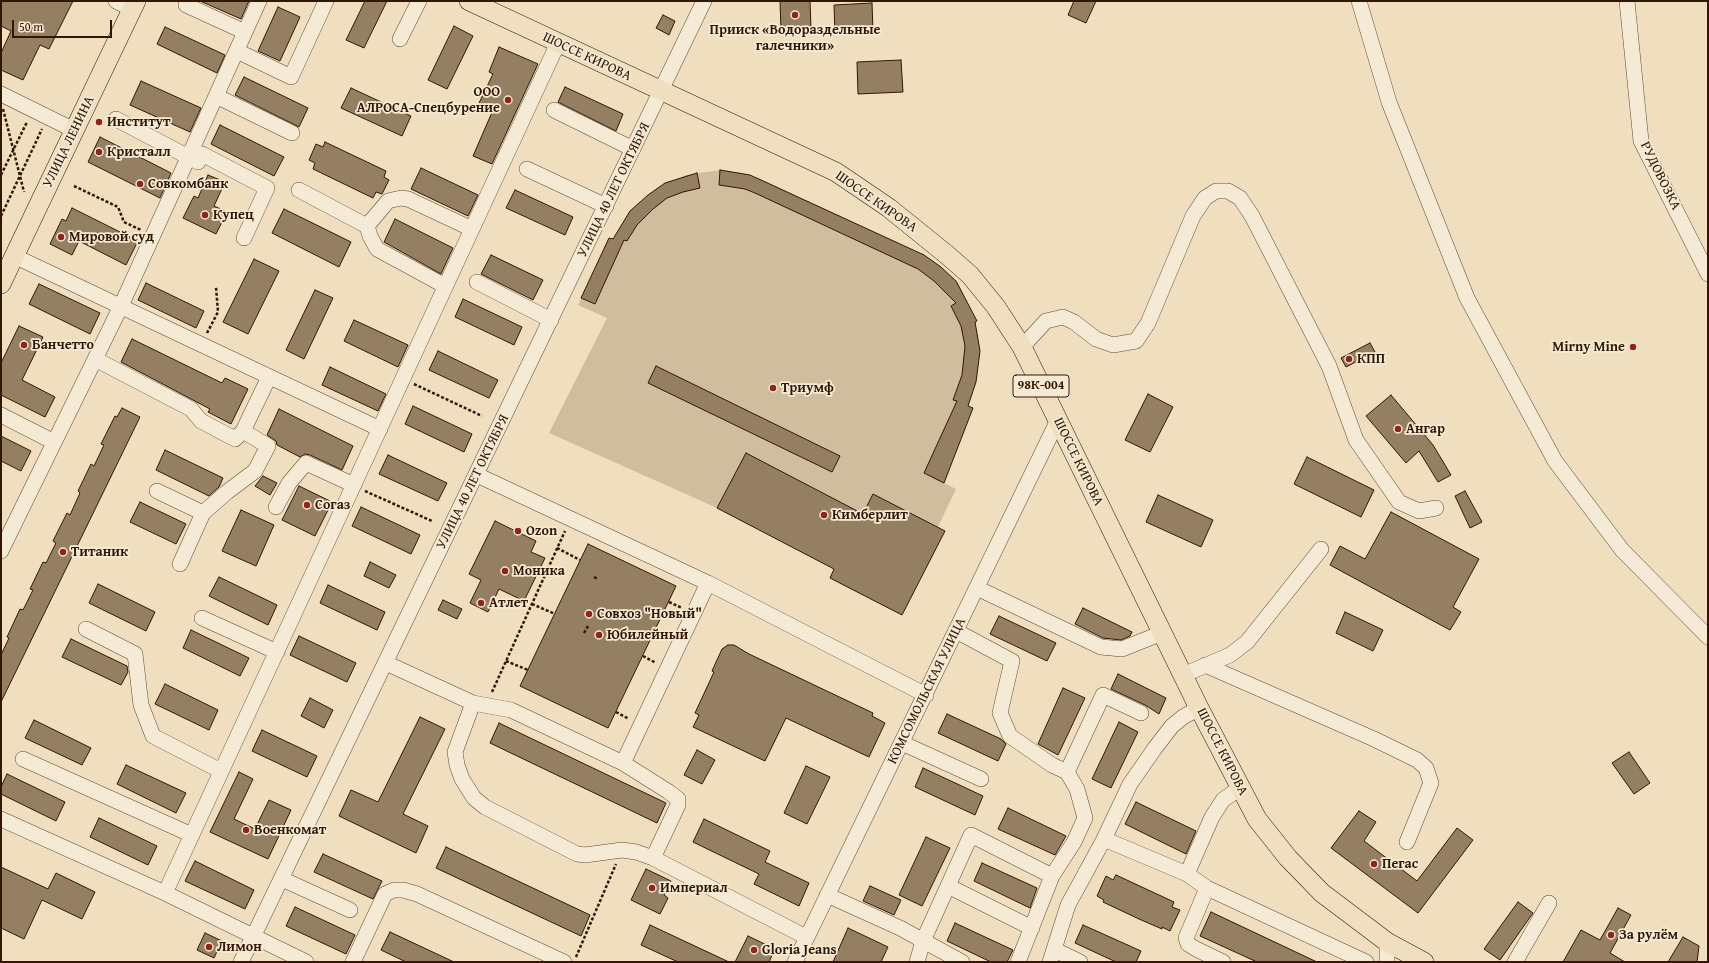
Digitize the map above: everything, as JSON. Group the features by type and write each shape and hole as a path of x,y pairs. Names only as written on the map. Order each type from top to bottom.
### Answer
{"main road":[{"name":"ШОССЕ КИРОВА","path":"469,1 661,92 836,172 870,194 946,254 970,275 993,302 1022,347 1199,708 1257,819 1303,875 1341,909 1387,942 1424,962"},
{"name":"УЛИЦА ЛЕНИНА","path":"1,284 134,5"}],"street":[{"path":"116,1 134,5"},
{"path":"1,551 121,306 259,1"},
{"path":"236,51 291,77 326,1"},
{"path":"400,39 419,1"},
{"name":"УЛИЦА 40 ЛЕТ ОКТЯБРЯ","path":"242,962 704,1"},
{"path":"1359,1 1389,102 1467,298 1551,454 1622,550 1708,637"},
{"name":"РУДОВОЗКА","path":"1627,1 1641,141 1708,274"},
{"path":"186,5 245,32"},
{"path":"165,893 558,43"},
{"path":"1,94 74,130"},
{"path":"216,96 292,133"},
{"path":"554,110 633,149"},
{"path":"116,119 198,162 202,154 267,188 244,238"},
{"path":"527,169 606,206"},
{"path":"298,190 367,226 370,236 378,249 445,286"},
{"path":"1022,347 1046,321 1063,317 1074,322 1096,339 1113,345 1136,341 1148,323 1193,216 1205,198 1216,191 1228,191 1240,198 1252,216 1329,366 1356,440 1399,502 1420,511 1436,508"},
{"path":"367,226 388,201 408,198 472,229"},
{"path":"14,256 380,429"},
{"path":"477,282 551,320"},
{"path":"95,359 191,408 201,420 235,439 243,431 269,376"},
{"path":"1,415 54,442"},
{"name":"КОМСОМОЛЬСКАЯ УЛИЦА","path":"795,962 926,695 1058,420"},
{"path":"180,564 203,513 227,492 255,471 268,446 243,431"},
{"path":"276,507 289,483 306,463 354,485"},
{"path":"476,475 708,583 926,695"},
{"path":"157,491 203,513"},
{"path":"1183,675 1230,655 1247,642 1320,548"},
{"path":"623,763 708,583"},
{"path":"977,588 1101,647 1122,649 1162,633"},
{"path":"202,618 277,652"},
{"path":"86,629 135,654 141,705 153,736 221,771"},
{"path":"956,631 1012,661 1000,712 1010,736 1052,765 1067,772 1077,789 1085,818 1074,842 1052,876 1018,962"},
{"path":"386,663 479,704 511,710 623,763 669,792 678,800 675,813 653,858"},
{"path":"1206,665 1374,739 1417,760 1426,768 1431,783 1407,842"},
{"path":"1067,772 1103,696 1142,714"},
{"path":"479,704 455,752 457,765 462,779 474,798 485,807 577,854 585,855 622,850 636,852 653,858 806,937"},
{"path":"1080,962 1052,956 1068,905 1104,840 1130,784 1172,726 1183,717 1199,708"},
{"path":"902,743 981,779"},
{"path":"23,759 192,836"},
{"path":"1187,874 1212,817 1223,800 1240,788"},
{"path":"1,819 165,893 306,962"},
{"path":"917,962 923,941 971,835 1052,876"},
{"path":"1104,840 1187,874 1207,888 1366,962"},
{"path":"282,879 350,910"},
{"path":"948,886 1032,928"},
{"path":"1207,888 1186,938 1188,944 1196,950 1223,962"},
{"path":"353,962 385,894 394,890 403,890 417,894 564,962"},
{"path":"827,895 900,928 962,962"},
{"path":"1516,962 1549,903"},
{"path":"1387,942 1387,962"}],"path":[{"path":"1,102 24,192"},
{"path":"1,176 32,110"},
{"path":"1,216 48,117"},
{"path":"74,186 118,207 124,222 139,229"},
{"path":"206,336 218,312 216,287"},
{"path":"420,387 482,416"},
{"path":"368,492 432,521"},
{"path":"479,704 506,661 571,519"},
{"path":"557,548 580,560"},
{"path":"594,578 598,579"},
{"path":"532,604 555,614"},
{"path":"584,633 588,626"},
{"path":"506,661 528,670"},
{"path":"574,962 622,850"}],"shaded area":[{"name":"Триумф","path":"720,170 741,173 761,179 924,255 941,267 958,283 970,308 978,335 980,351 976,382 968,406 973,409 944,483 956,489 938,527 945,531 902,615 830,578 834,569 717,508 549,433 607,318 578,305 609,238 613,239 630,211 657,188 686,175"}],"building":[{"path":"1,1 73,1 49,49 40,45 23,80 1,70 1,53 11,31 1,26"},
{"path":"200,1 249,1 241,19"},
{"path":"365,1 387,1 364,48 346,40"},
{"name":"Прииск «Водораздельные галечники»","path":"780,1 810,1 811,28 781,30"},
{"path":"1074,1 1096,1 1086,23 1068,15"},
{"path":"872,3 873,31 835,33 834,5"},
{"path":"278,7 300,17 280,61 258,51"},
{"path":"663,15 675,21 669,35 656,28"},
{"path":"454,26 473,36 447,89 428,80"},
{"path":"165,27 225,55 217,73 157,44"},
{"path":"499,47 538,64 492,164 473,156 493,110 479,103 493,74 489,72"},
{"path":"901,60 903,92 858,94 857,62"},
{"path":"244,77 308,108 299,127 235,95"},
{"path":"141,81 201,108 190,132 130,105"},
{"path":"565,87 623,114 616,131 558,102"},
{"path":"351,88 411,116 402,136 341,108"},
{"path":"220,125 284,157 274,176 211,144"},
{"path":"100,137 171,173 160,198 88,162"},
{"path":"325,142 386,171 384,177 389,180 382,194 376,192 373,198 313,169 315,163 309,160 316,144 323,147"},
{"path":"421,168 478,195 468,216 411,189"},
{"path":"720,170 750,175 924,255 941,267 956,281 977,321 975,322 980,351 976,382 968,406 973,408 944,483 924,473 957,401 953,400 962,375 965,346 961,326 951,306 956,303 934,281 918,269 755,193 745,189 719,185"},
{"path":"697,173 700,188 667,198 637,225 627,241 624,240 595,304 581,298 609,238 613,239 630,211 648,195 665,183"},
{"name":"Купец","path":"208,175 225,182 214,206 227,212 216,234 183,218 194,196 198,198"},
{"path":"515,190 573,217 565,235 506,208"},
{"path":"72,208 138,241 126,265 79,241 72,255 50,244 62,219 66,221"},
{"path":"284,209 351,242 339,267 272,233"},
{"path":"395,219 453,248 441,274 384,242"},
{"path":"491,255 543,280 533,300 481,274"},
{"path":"254,259 279,271 248,334 223,322"},
{"path":"146,283 204,311 196,328 138,300"},
{"path":"39,284 100,313 90,334 29,304"},
{"path":"315,290 333,298 304,359 286,350"},
{"path":"463,299 522,327 514,345 455,317"},
{"path":"354,320 408,345 398,367 344,341"},
{"path":"19,326 43,337 22,380 55,397 45,417 1,395 1,363"},
{"path":"132,339 222,383 225,378 248,389 231,424 208,412 210,409 121,362"},
{"path":"1370,343 1375,352 1346,367 1341,358"},
{"path":"438,351 498,380 489,398 429,370"},
{"path":"656,366 840,456 832,472 648,383"},
{"path":"330,367 386,394 378,411 322,385"},
{"path":"1148,394 1173,407 1150,452 1125,440"},
{"name":"Ангар","path":"1391,395 1433,445 1451,475 1438,482 1419,451 1406,463 1366,416"},
{"path":"413,406 472,434 464,452 405,424"},
{"name":"Титаник","path":"122,408 140,417 1,702 1,655 9,638 7,637 20,609 23,610 33,590 30,589 43,562 46,563 56,543 53,541 67,513 70,515 80,493 78,491 91,464 94,466 104,445 101,444 115,416 117,417"},
{"path":"279,409 353,446 342,470 310,455 305,454 300,457 277,445 276,441 267,435"},
{"path":"1,436 31,451 21,471 1,461"},
{"path":"165,450 223,478 219,487 209,496 156,470"},
{"path":"746,453 863,514 873,494 945,531 902,615 830,578 834,569 717,508"},
{"path":"388,455 447,483 438,501 379,474"},
{"path":"1307,457 1374,490 1361,517 1294,484"},
{"path":"263,476 277,483 270,495 255,486"},
{"path":"299,486 332,502 315,536 282,520"},
{"path":"1465,491 1482,522 1470,528 1455,496"},
{"path":"1158,495 1213,520 1201,547 1146,522"},
{"path":"140,502 186,524 176,544 130,522"},
{"path":"361,507 420,535 411,554 352,526"},
{"path":"241,510 274,525 256,566 222,551"},
{"path":"1391,512 1479,559 1453,607 1461,612 1450,630 1330,565 1340,546 1365,559"},
{"name":"Моника","path":"495,521 536,541 531,552 545,558 524,601 499,589 488,612 470,603 481,580 469,574"},
{"name":"Юбилейный","path":"588,544 676,586 608,728 520,686"},
{"path":"370,562 396,575 389,588 364,576"},
{"path":"219,577 277,605 268,625 209,596"},
{"path":"98,584 155,612 146,631 89,603"},
{"path":"328,585 385,612 377,630 320,603"},
{"path":"443,600 462,609 457,619 438,610"},
{"path":"1083,608 1132,632 1130,636 1121,640 1103,638 1075,624"},
{"path":"1345,612 1383,630 1373,651 1336,633"},
{"path":"999,616 1056,643 1047,661 990,634"},
{"path":"191,630 249,658 240,676 183,648"},
{"path":"299,636 356,663 347,682 290,655"},
{"path":"71,639 127,666 128,672 121,685 62,657"},
{"path":"728,645 734,645 749,654 873,713 872,716 885,723 869,757 786,718 765,761 693,727 699,715 695,713 714,672 712,671 722,649"},
{"path":"1118,674 1166,698 1159,714 1145,705 1111,689"},
{"path":"165,684 218,710 209,730 155,704"},
{"path":"1063,688 1085,698 1058,755 1038,744"},
{"path":"310,698 333,710 324,728 301,716"},
{"path":"947,714 1001,739 1006,744 998,761 938,733"},
{"path":"420,717 445,729 403,814 428,826 416,853 339,816 351,790 378,802"},
{"path":"34,720 91,748 82,765 25,738"},
{"path":"1119,722 1138,732 1111,788 1092,779"},
{"path":"499,723 666,803 657,823 490,743"},
{"path":"262,730 317,756 307,777 252,751"},
{"path":"697,750 715,760 702,784 684,775"},
{"path":"1629,752 1650,783 1634,794 1612,763"},
{"path":"126,765 186,793 176,813 117,784"},
{"path":"806,766 830,777 807,824 784,813"},
{"path":"923,768 983,796 975,815 915,787"},
{"name":"Военкомат","path":"239,772 253,779 234,819 255,829 269,800 291,810 268,859 210,832"},
{"path":"7,774 65,802 56,821 1,794 1,787"},
{"path":"1136,802 1196,831 1186,854 1125,824"},
{"path":"1008,808 1066,836 1055,855 998,829"},
{"name":"Пегас","path":"1359,811 1376,822 1364,841 1417,881 1457,828 1473,840 1418,913 1331,848"},
{"path":"99,818 157,846 148,865 90,837"},
{"path":"704,819 770,851 765,862 809,883 799,906 754,884 759,874 693,842"},
{"path":"926,837 950,848 922,906 899,895"},
{"path":"446,847 590,915 581,936 436,868"},
{"path":"323,854 382,881 373,899 314,872"},
{"path":"195,861 254,890 245,909 185,881"},
{"path":"982,863 1037,888 1030,908 974,881"},
{"path":"1,867 48,889 56,873 95,892 82,919 42,900 24,939 1,928"},
{"name":"Империал","path":"646,869 671,881 664,895 668,898 660,914 631,900"},
{"path":"1116,875 1174,902 1172,907 1180,910 1170,931 1162,927 1162,929 1103,902 1104,900 1097,896 1106,876 1113,880"},
{"path":"870,886 901,900 894,915 863,901"},
{"path":"1518,902 1533,913 1500,960 1484,949"},
{"path":"295,907 355,935 346,954 286,926"},
{"name":"За рулём","path":"1618,908 1631,915 1610,953 1625,962 1563,962 1581,930 1600,940"},
{"path":"1211,912 1317,962 1257,962 1200,936"},
{"path":"955,923 1013,950 1007,962 991,962 947,941"},
{"path":"650,925 729,962 678,962 641,945"},
{"path":"1083,925 1141,951 1136,962 1116,962 1075,943"},
{"path":"848,928 888,947 881,962 833,962"},
{"path":"390,932 454,962 406,962 381,950"},
{"name":"Лимон","path":"205,933 222,941 214,958 197,950"},
{"path":"748,936 775,949 769,962 735,962"},
{"path":"1683,937 1699,946 1697,962 1668,962"}],"place":[{"name":"Прииск «Водораздельные галечники»","path":"795,15"},
{"name":"ООО АЛРОСА-Спецбурение","path":"508,100"},
{"name":"Институт","path":"99,122"},
{"name":"Кристалл","path":"99,152"},
{"name":"Совкомбанк","path":"140,184"},
{"name":"Купец","path":"205,215"},
{"name":"Мировой суд","path":"61,237"},
{"name":"Банчетто","path":"24,345"},
{"name":"Mirny Mine","path":"1633,347"},
{"name":"КПП","path":"1349,359"},
{"name":"Триумф","path":"773,388"},
{"name":"Ангар","path":"1398,429"},
{"name":"Согаз","path":"307,505"},
{"name":"Кимберлит","path":"824,515"},
{"name":"Ozon","path":"518,531"},
{"name":"Титаник","path":"63,552"},
{"name":"Моника","path":"505,571"},
{"name":"Атлет","path":"481,603"},
{"name":"Совхоз \"Новый\"","path":"589,614"},
{"name":"Юбилейный","path":"599,635"},
{"name":"Военкомат","path":"246,830"},
{"name":"Пегас","path":"1374,864"},
{"name":"Империал","path":"652,888"},
{"name":"За рулём","path":"1611,935"},
{"name":"Лимон","path":"209,947"},
{"name":"Gloria Jeans","path":"754,950"}]}
